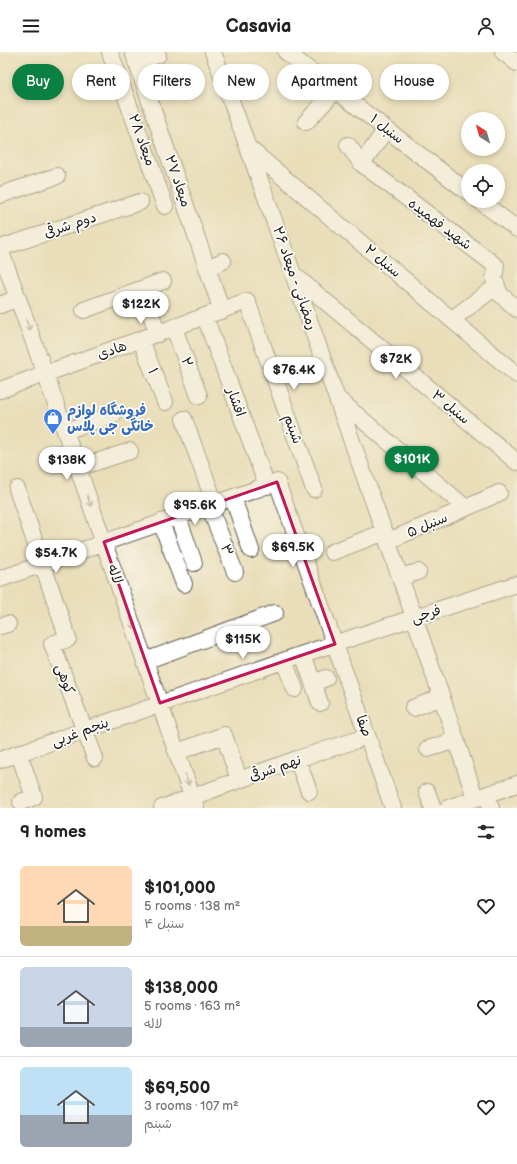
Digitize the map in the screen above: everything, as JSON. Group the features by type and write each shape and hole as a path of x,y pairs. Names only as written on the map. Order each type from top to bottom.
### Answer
{"street":[{"name":"میعاد ۲۸","path":"110,52 165,206"},
{"name":"رمضانی - میعاد ۲۶","path":"213,52 249,148 442,697 456,740 471,803"},
{"name":"سنبل ۱","path":"286,52 302,64"},
{"path":"503,52 517,63"},
{"path":"135,57 158,56"},
{"name":"میعاد ۲۷","path":"135,57 222,311"},
{"path":"306,122 327,100"},
{"name":"سنبل ۱","path":"349,100 461,187"},
{"path":"362,164 386,129"},
{"name":"شهید فهمیده","path":"348,145 362,164 496,266 494,279 497,286"},
{"name":"سنبل ۲","path":"249,148 517,375"},
{"path":"0,195 57,176"},
{"name":"دوم شرقی","path":"0,248 140,202"},
{"path":"489,208 517,229"},
{"name":"لاله","path":"0,248 194,802"},
{"path":"207,268 223,261"},
{"name":"سنبل ۳","path":"294,275 517,462"},
{"path":"84,310 163,281"},
{"path":"452,319 497,286 500,294 517,309"},
{"path":"142,289 158,334"},
{"path":"0,305 18,298"},
{"name":"هادی","path":"0,390 247,301"},
{"name":"شبنم","path":"247,301 314,489"},
{"name":"افشار","path":"205,317 335,644"},
{"name":"۲","path":"174,328 199,396"},
{"name":"۱","path":"141,340 165,402"},
{"path":"336,397 466,508"},
{"path":"65,430 113,415"},
{"name":"۳","path":"184,419 235,572"},
{"path":"78,468 130,451"},
{"path":"0,579 272,484"},
{"path":"17,489 42,564"},
{"name":"سنبل ۵","path":"332,552 386,537 466,508 499,493"},
{"path":"233,498 251,550"},
{"path":"178,517 194,563"},
{"path":"161,522 184,584"},
{"name":"کوهی","path":"42,564 68,639 52,644 84,731"},
{"path":"400,578 418,572"},
{"name":"فرجی","path":"284,661 517,584"},
{"path":"145,661 275,613"},
{"name":"صفا","path":"335,644 393,808"},
{"path":"303,654 320,680 320,703"},
{"path":"284,661 295,690"},
{"name":"پنجم غربی","path":"1,758 19,754 160,703 284,661"},
{"path":"413,708 442,697"},
{"path":"84,731 95,758"},
{"path":"177,752 224,735 239,780"},
{"name":"نهم شرقی","path":"162,808 194,802 239,780 358,740"},
{"path":"428,749 456,740"},
{"path":"19,754 34,796 20,802"},
{"path":"298,759 309,791"},
{"path":"471,803 517,784"},
{"path":"427,792 432,808"}],"highlighted area":[{"path":"277,482 335,644 160,703 104,542"}],"place":[{"name":"فروشگاه لوازم خانگی جی پلاس","path":"53,435"}]}
